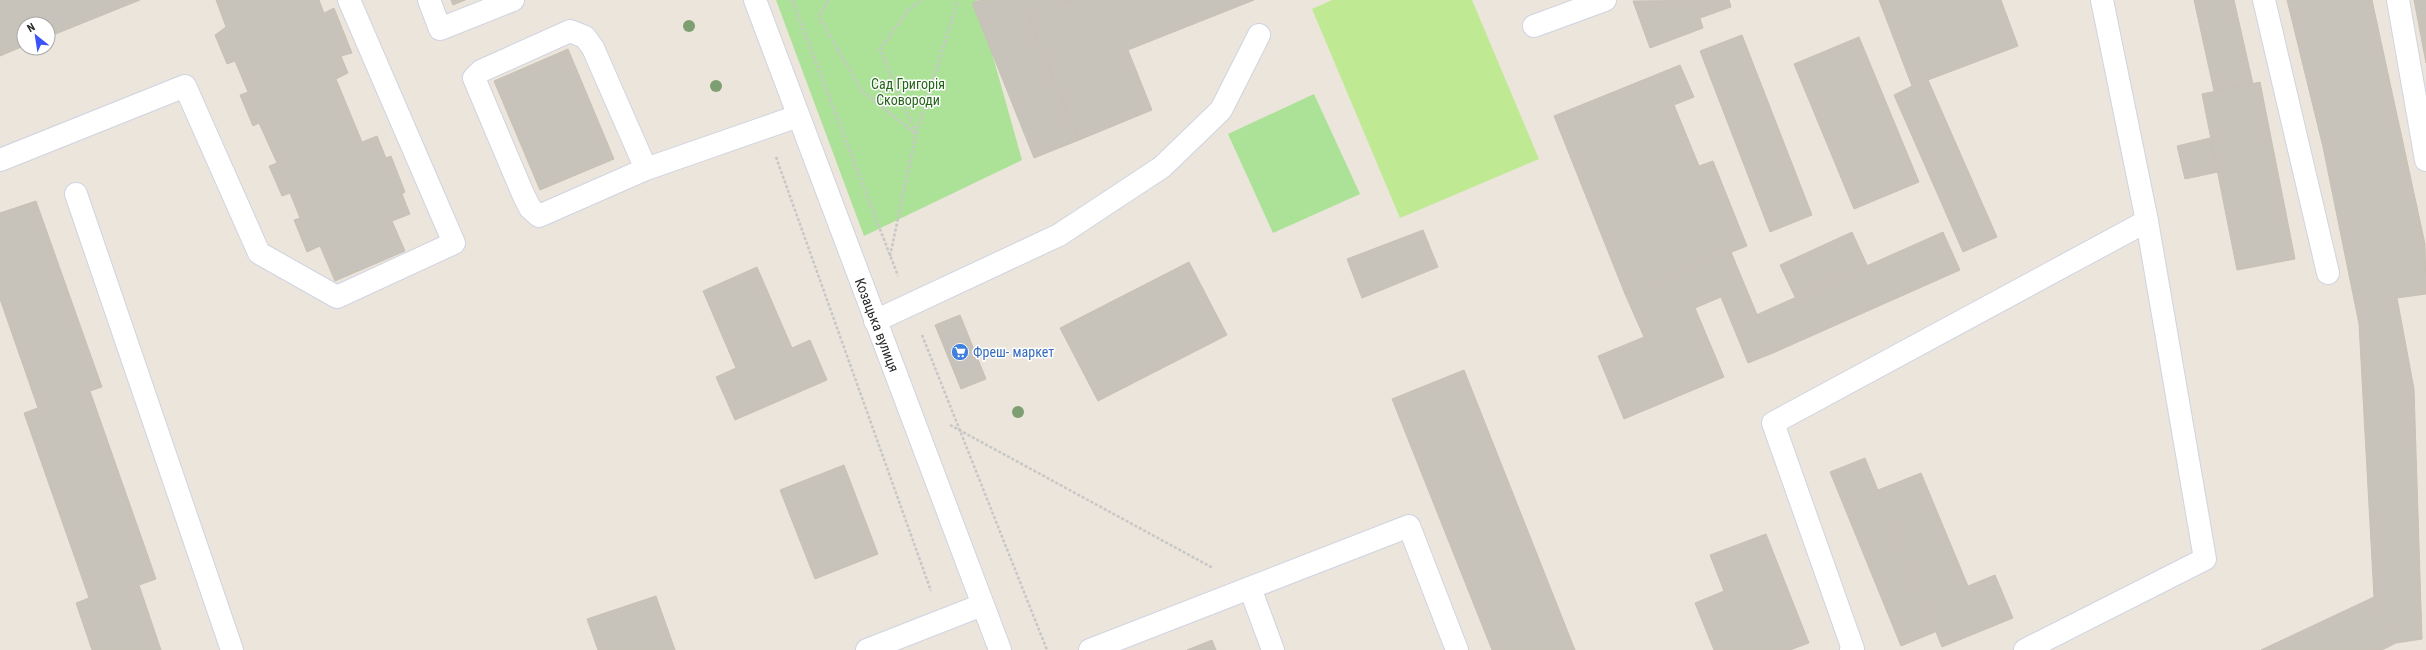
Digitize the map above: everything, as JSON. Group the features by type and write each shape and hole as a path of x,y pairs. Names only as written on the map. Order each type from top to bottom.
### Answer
{"street":[{"path":"0,160 185,86 259,253 337,296 344,293 454,242 349,0"},
{"path":"429,0 440,29 513,0"},
{"name":"Козацька вулиця","path":"755,0 1000,650"},
{"path":"1534,26 1605,0"},
{"path":"2025,650 2205,559 2146,221 2102,0"},
{"path":"2264,0 2328,273"},
{"path":"2398,0 2426,160"},
{"path":"646,169 593,48 585,37 570,31 480,71 474,78 523,194 530,208 539,216 646,169 798,116"},
{"path":"876,321 1059,235 1162,167 1221,110 1259,35"},
{"path":"76,194 232,650"},
{"path":"1853,650 1773,423 2146,221"},
{"path":"1090,650 1408,526 1457,650"},
{"path":"1250,588 1274,650"},
{"path":"867,650 982,605"}],"path":[{"path":"828,0 819,17 862,91 916,134"},
{"path":"916,134 880,49 909,9 922,0"},
{"path":"888,263 916,134 958,0"},
{"path":"765,127 943,620"},
{"path":"909,409 959,428 1250,588"}],"green space":[{"name":"Сад Григорія Сковороди","path":"776,0 977,0 1022,160 864,236"},
{"path":"1332,0 1472,0 1539,159 1400,218 1312,9"},
{"path":"1314,94 1360,194 1273,233 1228,134"}],"building":[{"path":"0,0 140,0 56,34 56,16 16,16 16,49 0,56"},
{"path":"216,0 319,0 324,13 334,8 352,53 341,56 348,73 336,79 362,142 377,136 386,158 391,156 405,192 402,194 410,214 392,221 405,251 335,281 320,246 307,252 294,220 300,218 290,193 282,196 269,166 277,163 259,123 253,126 240,95 248,92 235,61 227,64 215,35 226,27"},
{"path":"451,0 465,0 453,5"},
{"path":"981,0 1073,0 1029,17 1079,140 1034,158 972,3"},
{"path":"1073,0 1254,0 1128,50 1152,110 1079,140 1029,17"},
{"path":"1729,0 1731,7 1700,18 1703,28 1650,48 1633,1"},
{"path":"1879,0 2001,0 2018,46 1928,80 1997,237 1963,252 1894,95 1912,86"},
{"path":"2194,0 2234,0 2253,84 2214,91"},
{"path":"2287,0 2372,0 2425,244 2426,294 2397,298 2414,389 2422,639 2396,643 2374,597 2359,324 2323,147"},
{"path":"2414,0 2426,0 2426,63"},
{"path":"1742,35 1812,215 1770,232 1700,51"},
{"path":"1859,37 1919,182 1854,209 1794,64"},
{"path":"568,49 614,159 540,190 494,81"},
{"path":"1680,65 1694,97 1674,105 1699,166 1713,161 1747,246 1625,294 1554,116"},
{"path":"2260,82 2295,259 2237,270 2202,94"},
{"path":"2210,138 2218,172 2185,179 2177,146"},
{"path":"36,201 102,387 90,391 156,579 139,585 161,650 92,650 76,603 89,598 24,413 38,408 0,299 0,213"},
{"path":"1423,230 1438,267 1362,298 1347,259"},
{"path":"1852,232 1867,265 1795,297 1780,265"},
{"path":"1943,232 1960,270 1773,353 1756,315"},
{"path":"1731,252 1773,353 1748,363 1721,297 1695,308 1724,377 1624,419 1598,356 1644,337 1625,294"},
{"path":"1189,262 1227,335 1098,401 1060,328"},
{"path":"757,267 792,348 810,340 827,380 735,420 716,377 736,368 703,291"},
{"path":"960,315 986,379 961,389 935,325"},
{"path":"1464,370 1575,650 1492,650 1392,399"},
{"path":"1865,458 1935,632 1901,646 1830,472"},
{"path":"844,465 878,554 815,579 780,490"},
{"path":"1921,473 1968,586 1995,575 2013,618 1942,647 1878,490"},
{"path":"1766,534 1809,643 1790,650 1714,650 1695,603 1724,591 1710,555"},
{"path":"656,596 675,650 598,650 587,619"},
{"path":"2374,597 2396,643 2382,650 2261,650"},
{"path":"1212,640 1216,650 1187,650"}],"place":[{"name":"Фреш- маркет","path":"960,352"}]}
